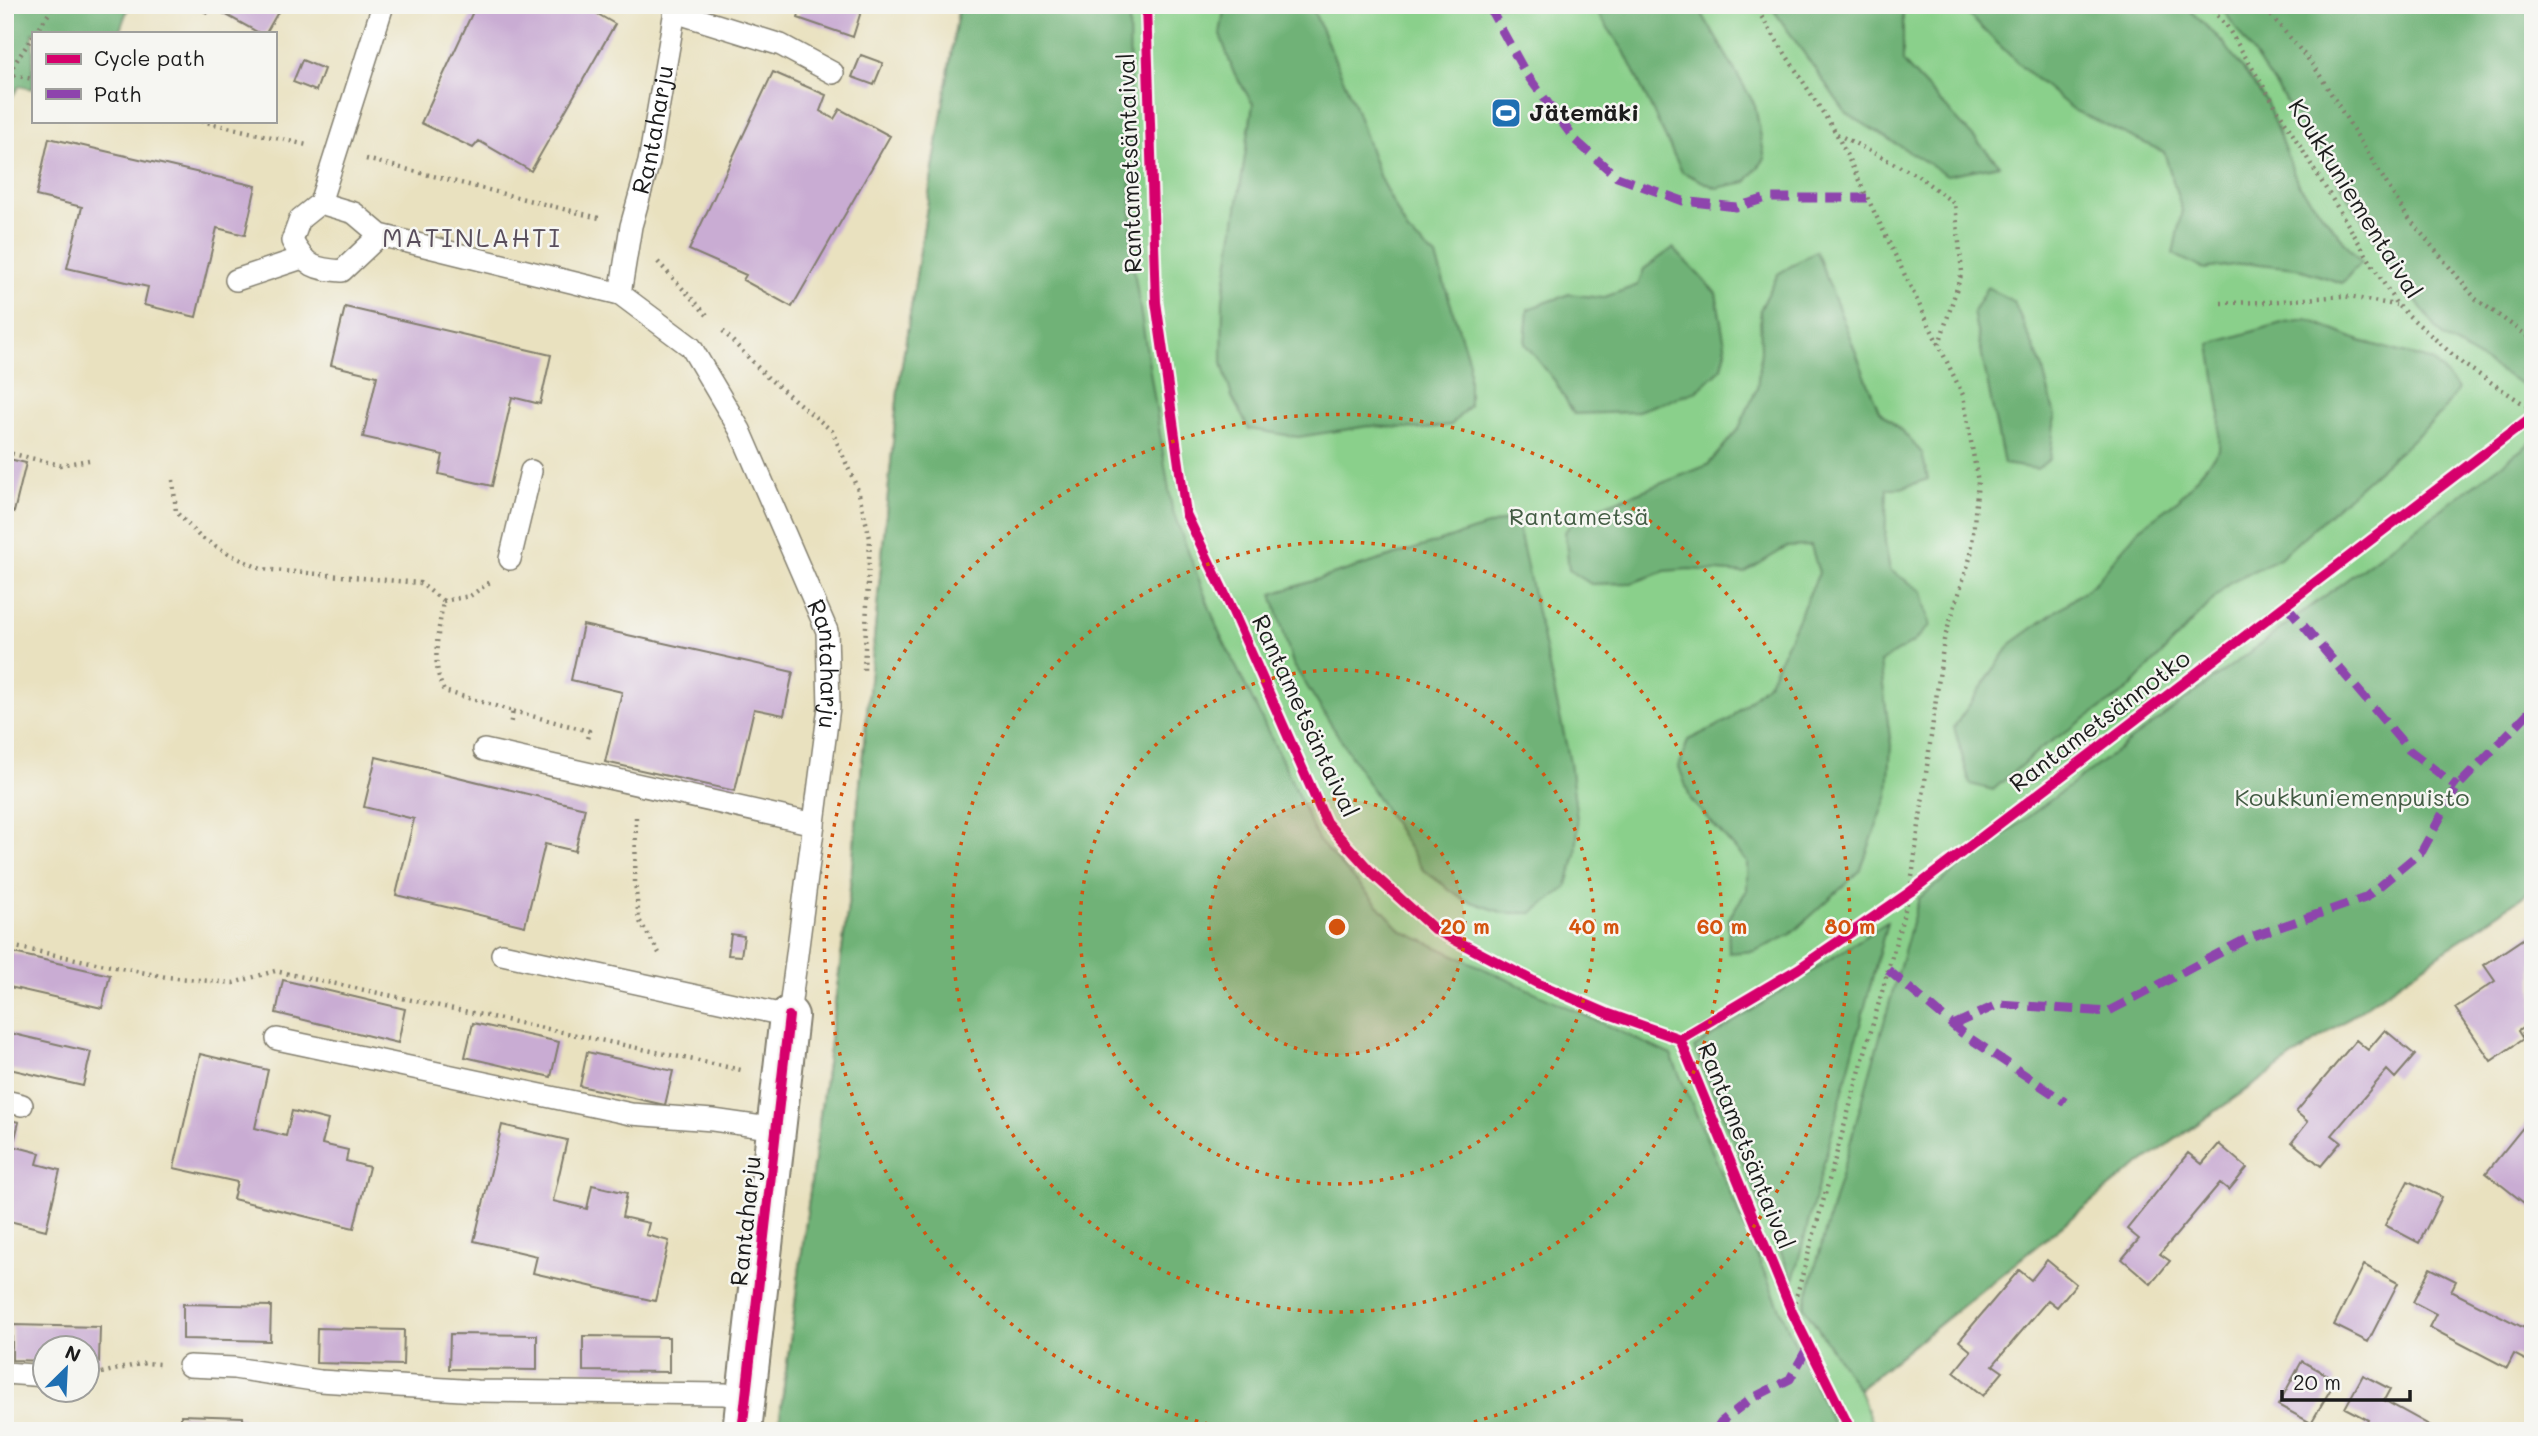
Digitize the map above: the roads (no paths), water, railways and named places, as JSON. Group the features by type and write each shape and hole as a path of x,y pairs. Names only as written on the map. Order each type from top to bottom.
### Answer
{"street":[{"name":"Rantaharju","path":"745,1414 789,1016"}],"lane":[{"path":"380,235 342,271 317,269 302,258 292,241 300,219 320,203 383,5"},
{"path":"676,9 782,45 834,73"},
{"name":"Rantaharju","path":"620,294 631,226 649,162 676,9"},
{"name":"Rantaharju","path":"320,203 354,213 380,235 620,294 691,347 740,430 775,505 827,631 829,707 789,1016"},
{"path":"236,280 302,258"},
{"path":"510,559 531,471"},
{"path":"493,752 814,824"},
{"path":"502,954 789,1016"},
{"path":"277,1038 631,1114 713,1120 777,1129"},
{"path":"189,1366 234,1368 320,1381 477,1391 724,1394 745,1414"},
{"path":"5,1373 32,1375"}],"place":[{"name":"Jätemäki","path":"1506,113"}],"district":[{"name":"MATINLAHTI","path":"472,238"}],"park label":[{"name":"Rantametsä","path":"1579,517"},
{"name":"Koukkuniemenpuisto","path":"2352,798"}]}
